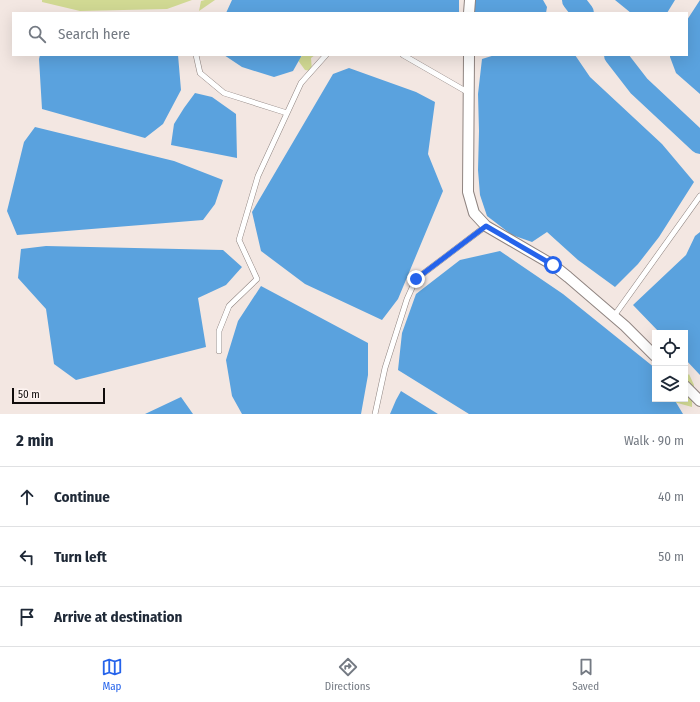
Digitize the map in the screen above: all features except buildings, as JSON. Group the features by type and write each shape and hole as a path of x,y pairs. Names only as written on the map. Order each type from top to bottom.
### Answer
{"street":[{"path":"470,0 470,12"},
{"path":"469,56 468,192 474,213 486,226 553,265 614,316 652,353"},
{"path":"688,389 700,401"}],"lane":[{"path":"196,56 200,73 224,93 287,113"},
{"path":"219,351 219,330 229,306 257,279 239,240 258,176 301,83 325,56"},
{"path":"405,56 469,93"},
{"path":"614,316 700,196"},
{"path":"375,414 388,361 407,298 416,279 486,226"}],"green space":[{"path":"42,0 192,0 167,9 80,11 42,2"},
{"path":"215,0 199,11 201,1"},
{"path":"302,56 314,56 311,58 312,71 305,70 297,59"},
{"path":"689,374 694,385 692,407 674,402 688,402"}],"water":[{"path":"232,0 459,0 459,12 226,12"},
{"path":"472,0 543,0 547,7 546,12 473,12"},
{"path":"615,0 675,0 668,12 630,12"},
{"path":"700,0 700,94 676,73 670,57 688,56 688,18"},
{"path":"40,56 178,56 181,90 163,124 145,138 42,109"},
{"path":"226,56 301,56 293,71 274,77 242,67"},
{"path":"492,56 576,56 590,77 662,144 694,182 659,237 638,264 615,287 578,260 547,232 532,242 512,235 487,216 480,195 478,170 478,94 482,59"},
{"path":"349,68 416,92 435,102 428,154 443,191 398,299 382,320 305,284 261,251 252,212 333,74"},
{"path":"195,93 212,97 236,114 237,158 171,145 174,124"},
{"path":"35,127 174,161 223,180 215,204 203,220 17,235 7,211 24,142"},
{"path":"700,232 700,375 688,362 688,330 657,330 633,305 686,255 695,236"},
{"path":"46,246 223,250 242,267 226,285 198,298 206,347 76,380 54,364 46,309 18,278 21,249"},
{"path":"500,251 563,294 652,366 652,402 676,402 683,414 469,414 398,370 402,333 416,294 460,260"},
{"path":"261,286 368,343 368,375 361,414 242,414 232,396 226,360 238,321"},
{"path":"401,391 438,414 390,414"},
{"path":"181,397 193,414 145,414"}],"waterway":[{"path":"573,0 582,12"},
{"path":"616,56 639,86 700,143"}],"route":[{"path":"416,279 486,226 553,265"}]}
